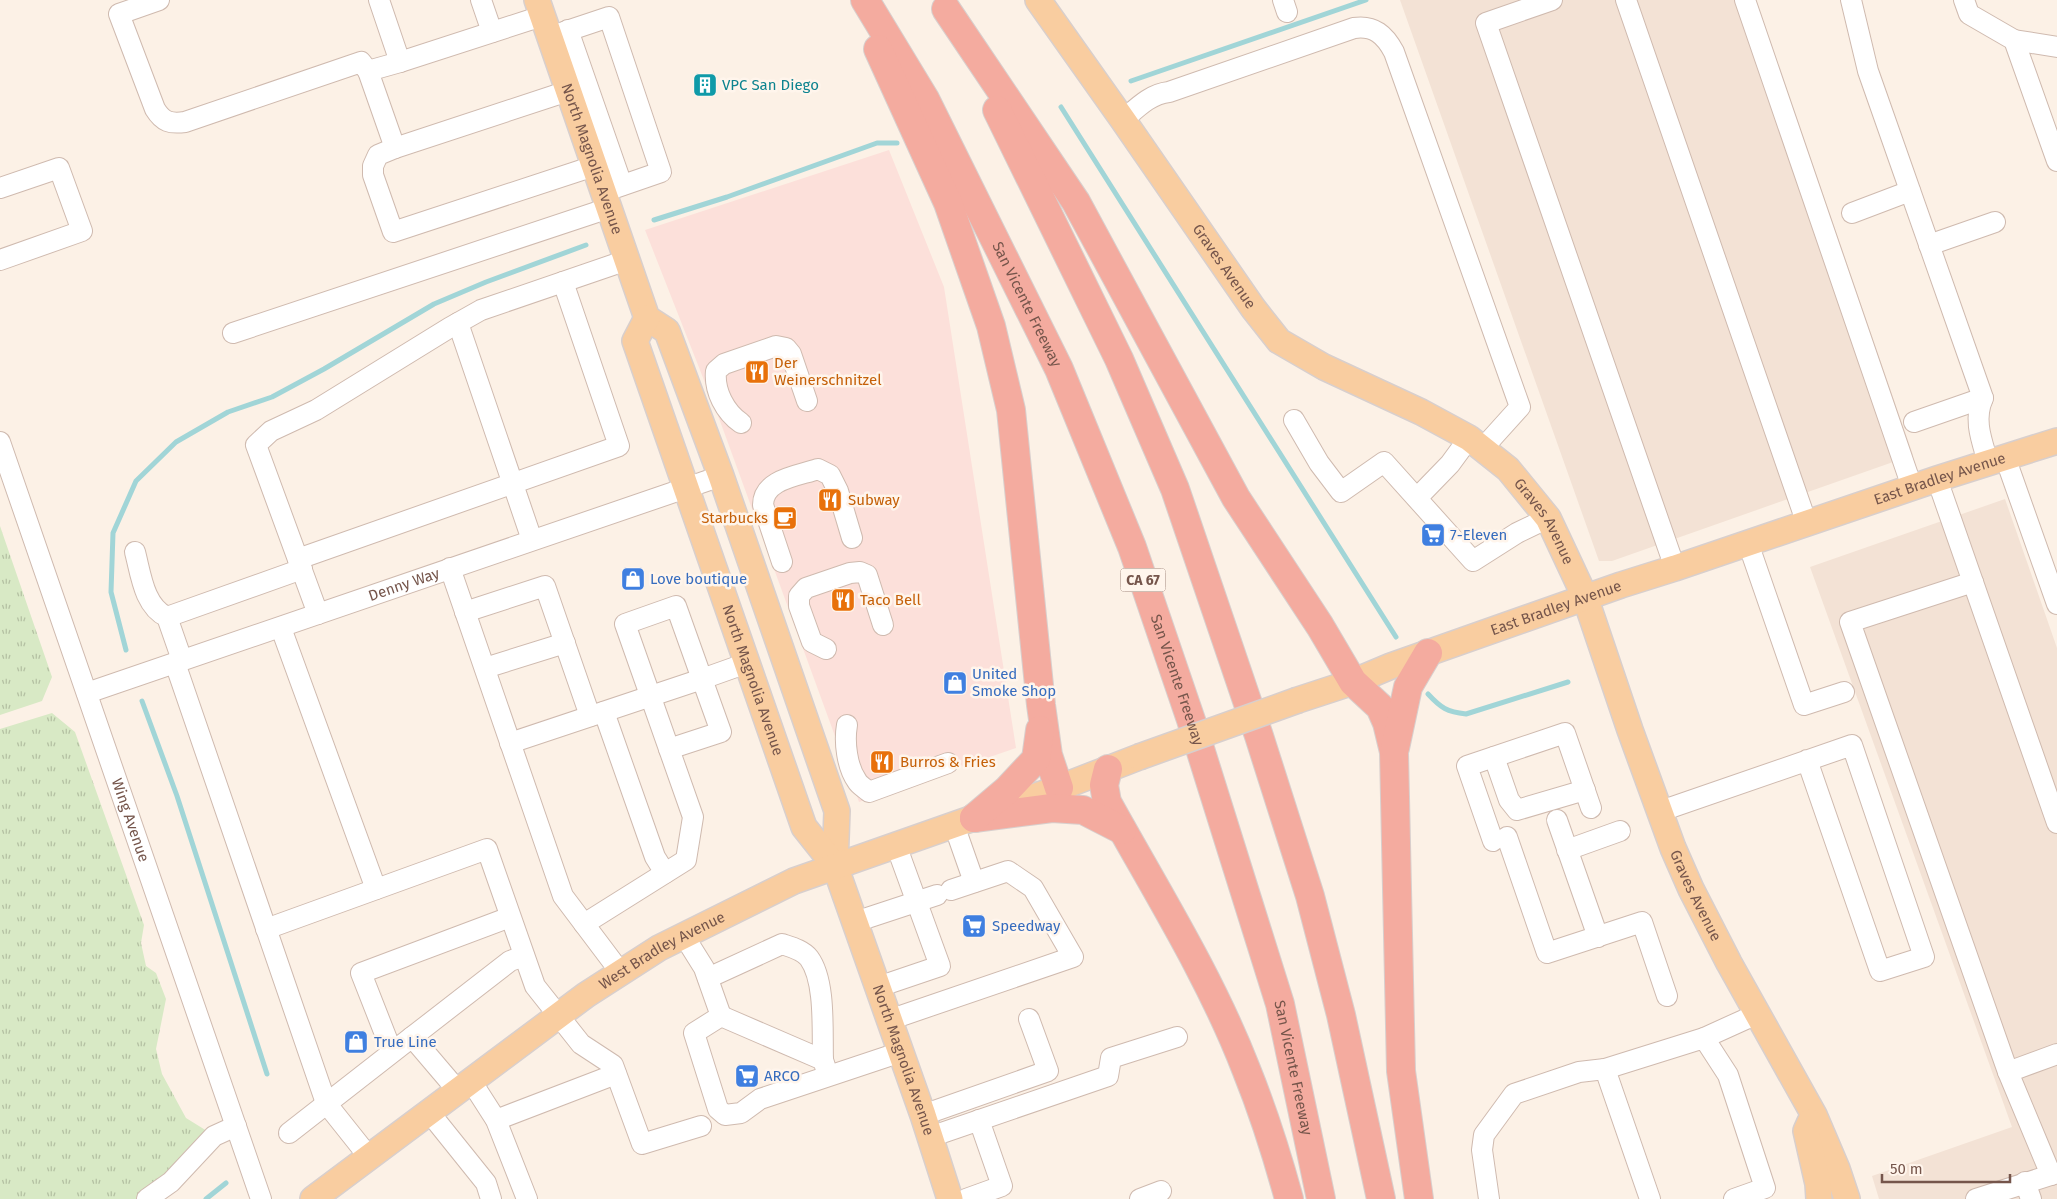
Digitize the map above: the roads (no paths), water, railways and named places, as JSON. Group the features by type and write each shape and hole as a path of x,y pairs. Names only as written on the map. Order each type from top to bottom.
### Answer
{"highway":[{"path":"855,0 948,202 990,326 1011,410 1041,705 1048,755 1059,788"},
{"name":"San Vicente Freeway","path":"865,0 925,99 1060,369 1132,547 1191,720 1280,1004 1321,1199"},
{"path":"944,4 1076,202 1236,498 1320,626 1354,682 1380,707 1387,723 1394,752 1401,1071 1419,1199"},
{"path":"944,4 1119,359 1174,489 1259,736 1310,896 1340,1015 1381,1199"},
{"path":"1394,752 1408,687 1428,653"},
{"path":"964,822 1007,790 1036,759 1040,740 1041,705"},
{"path":"1108,769 1104,785 1107,802 1204,976 1246,1067 1274,1144 1289,1199"},
{"path":"964,822 1052,808 1083,810 1122,830"}],"main road":[{"name":"Graves Avenue","path":"1038,0 1124,120 1253,308 1279,341 1324,367 1421,412 1476,443 1508,469 1548,518 1585,597 1658,812 1691,889 1757,1014 1801,1089 1837,1169 1847,1199"},
{"name":"North Magnolia Avenue","path":"549,21 568,92 594,166 611,195 627,260 647,318 667,331 721,476 837,812 835,866"},
{"name":"North Magnolia Avenue","path":"647,318 635,341 804,827 835,866 890,1020 950,1199"},
{"name":"East Bradley Avenue","path":"1059,788 1585,597 2057,440"},
{"name":"West Bradley Avenue","path":"313,1199 558,1016 659,948 794,881 1059,788"},
{"path":"1814,1115 1806,1131 1818,1184 1819,1199"}],"street":[{"path":"159,0 119,14 154,109 164,121 170,123 185,122 361,62 368,71 395,148"},
{"path":"379,0 400,62"},
{"path":"481,0 492,32"},
{"path":"1552,0 1486,23 1675,568"},
{"path":"1626,0 1807,524"},
{"path":"1745,0 1912,487"},
{"path":"1851,0 1868,70 1983,398 1978,409 1978,421 1997,460 2057,604"},
{"path":"1964,0 1969,14 2014,40 2057,47"},
{"path":"233,333 611,195 661,172 609,16 549,21 492,32 368,71"},
{"path":"549,21 611,195"},
{"path":"1124,120 1145,100 1161,93 1169,92 1354,28 1370,28 1384,36 1394,52 1520,407 1450,464 1417,498"},
{"path":"2014,40 2057,161"},
{"path":"568,92 378,155 373,175 393,232 594,166"},
{"path":"0,188 59,168 82,231 0,260"},
{"path":"1852,212 1910,191"},
{"path":"1929,245 1995,222"},
{"path":"318,614 256,445 270,431 324,406 481,310 627,260"},
{"path":"167,617 512,483 619,446 563,282"},
{"path":"458,323 532,540"},
{"path":"741,423 731,416 725,406 715,382 716,371 724,364 776,346 786,348 792,354 807,401"},
{"path":"1914,422 1983,398"},
{"path":"1294,420 1319,463 1341,492 1384,462 1473,562 1517,533 1548,518"},
{"name":"Wing Avenue","path":"0,442 262,1199"},
{"path":"782,562 763,505 763,498 772,484 818,469 830,475 838,491 852,538"},
{"name":"Denny Way","path":"87,693 721,476"},
{"path":"1937,479 2057,823"},
{"path":"1748,543 1804,705 1844,692"},
{"path":"136,552 147,594 158,612 167,617 178,662 326,1104 369,1157"},
{"path":"450,568 563,896 620,973"},
{"path":"826,649 812,642 799,606 799,596 806,588 850,573 860,572 867,575 883,625"},
{"path":"1973,582 1850,622 2008,1072 2054,1174 2028,1191 1976,1199"},
{"path":"465,612 545,586 565,643 597,714 656,857 665,874"},
{"path":"584,924 686,860 692,817 625,624 676,606 721,732 669,749"},
{"path":"281,628 376,889"},
{"path":"485,668 565,643"},
{"path":"510,743 747,663"},
{"path":"847,725 845,738 848,756 857,782 870,792 948,763"},
{"path":"1591,808 1565,733 1467,766 1500,839 1547,953 1642,922 1667,996"},
{"path":"1658,812 1808,760 1852,745 1924,957 1880,971 1808,760"},
{"path":"1494,757 1508,800 1517,810 1585,790"},
{"path":"1557,820 1598,937"},
{"path":"964,822 974,882"},
{"path":"1567,850 1620,832"},
{"path":"878,987 940,966 896,845"},
{"path":"266,929 487,849 535,986 581,1044 613,1065 642,1144 701,1126"},
{"path":"855,922 1008,871 1033,888 1073,957 890,1020"},
{"path":"392,1052 360,973 510,917"},
{"path":"684,936 704,968 721,1016 825,1068"},
{"path":"708,978 782,944 803,952 810,958 820,987 825,1068"},
{"path":"289,1133 510,961 524,956"},
{"path":"1489,1199 1482,1150 1484,1136 1514,1094 1579,1072 1605,1069 1704,1038 1757,1014"},
{"path":"721,1016 694,1033 718,1108 721,1113 730,1116 741,1114 760,1099 825,1068 901,1052"},
{"path":"926,1126 1048,1071 1029,1019"},
{"path":"412,1037 464,1086 496,1120 527,1199"},
{"path":"926,1126 979,1120 1108,1076 1111,1058 1177,1037"},
{"path":"1704,1038 1728,1075 1765,1188 1734,1199"},
{"path":"2008,1072 2057,1054"},
{"path":"1605,1069 1650,1199"},
{"path":"496,1120 616,1074"},
{"path":"429,1112 486,1183 491,1199"},
{"path":"966,1199 1002,1186 979,1120"},
{"path":"147,1199 171,1182 214,1136 236,1126"},
{"path":"1140,1199 1162,1191"}],"waterway":[{"path":"1131,81 1366,0"},
{"path":"1061,107 1396,637"},
{"path":"654,220 727,197 877,143 897,143"},
{"path":"126,650 111,592 113,533 136,481 176,442 228,412 272,397 324,369 434,304 486,282 586,245"},
{"path":"1428,694 1445,708 1466,714 1568,682"},
{"path":"142,701 177,796 267,1074"},
{"path":"206,1199 226,1183"}],"place":[{"name":"VPC San Diego","path":"705,85"},
{"name":"Der Weinerschnitzel","path":"757,372"},
{"name":"Subway","path":"830,500"},
{"name":"Starbucks","path":"785,518"},
{"name":"7-Eleven","path":"1433,535"},
{"name":"Love boutique","path":"633,579"},
{"name":"Taco Bell","path":"843,600"},
{"name":"United Smoke Shop","path":"955,683"},
{"name":"Burros & Fries","path":"882,762"},
{"name":"Speedway","path":"974,926"},
{"name":"True Line","path":"356,1042"},
{"name":"ARCO","path":"747,1076"}]}
